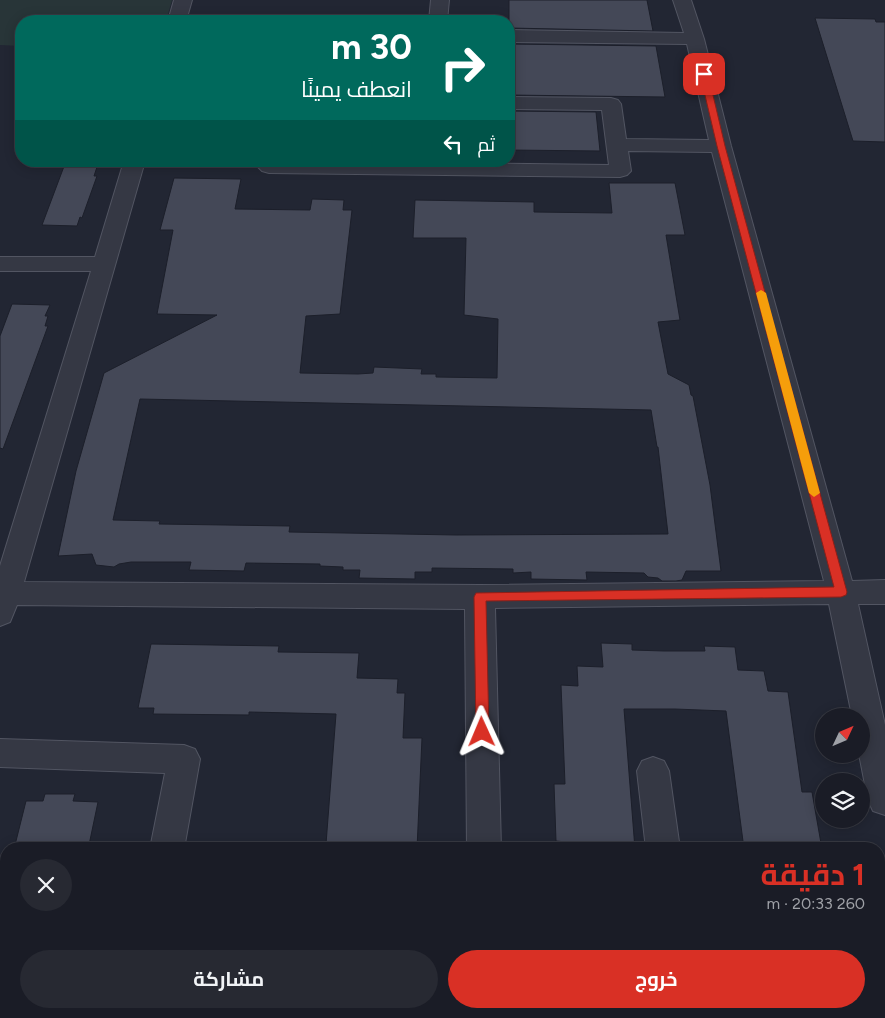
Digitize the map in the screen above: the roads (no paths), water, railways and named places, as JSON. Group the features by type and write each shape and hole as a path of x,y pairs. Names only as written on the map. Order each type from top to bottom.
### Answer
{"street":[{"path":"179,15 183,0"},
{"path":"439,15 440,0"},
{"path":"682,0 695,39 721,146 841,592 885,800"},
{"path":"515,36 695,39"},
{"path":"269,167 620,171 611,104 515,103"},
{"path":"617,145 721,146"},
{"path":"134,167 2,600 885,592"},
{"path":"0,264 105,264"},
{"path":"480,597 484,842"},
{"path":"0,753 184,759 168,842"},
{"path":"654,770 662,842"}]}
